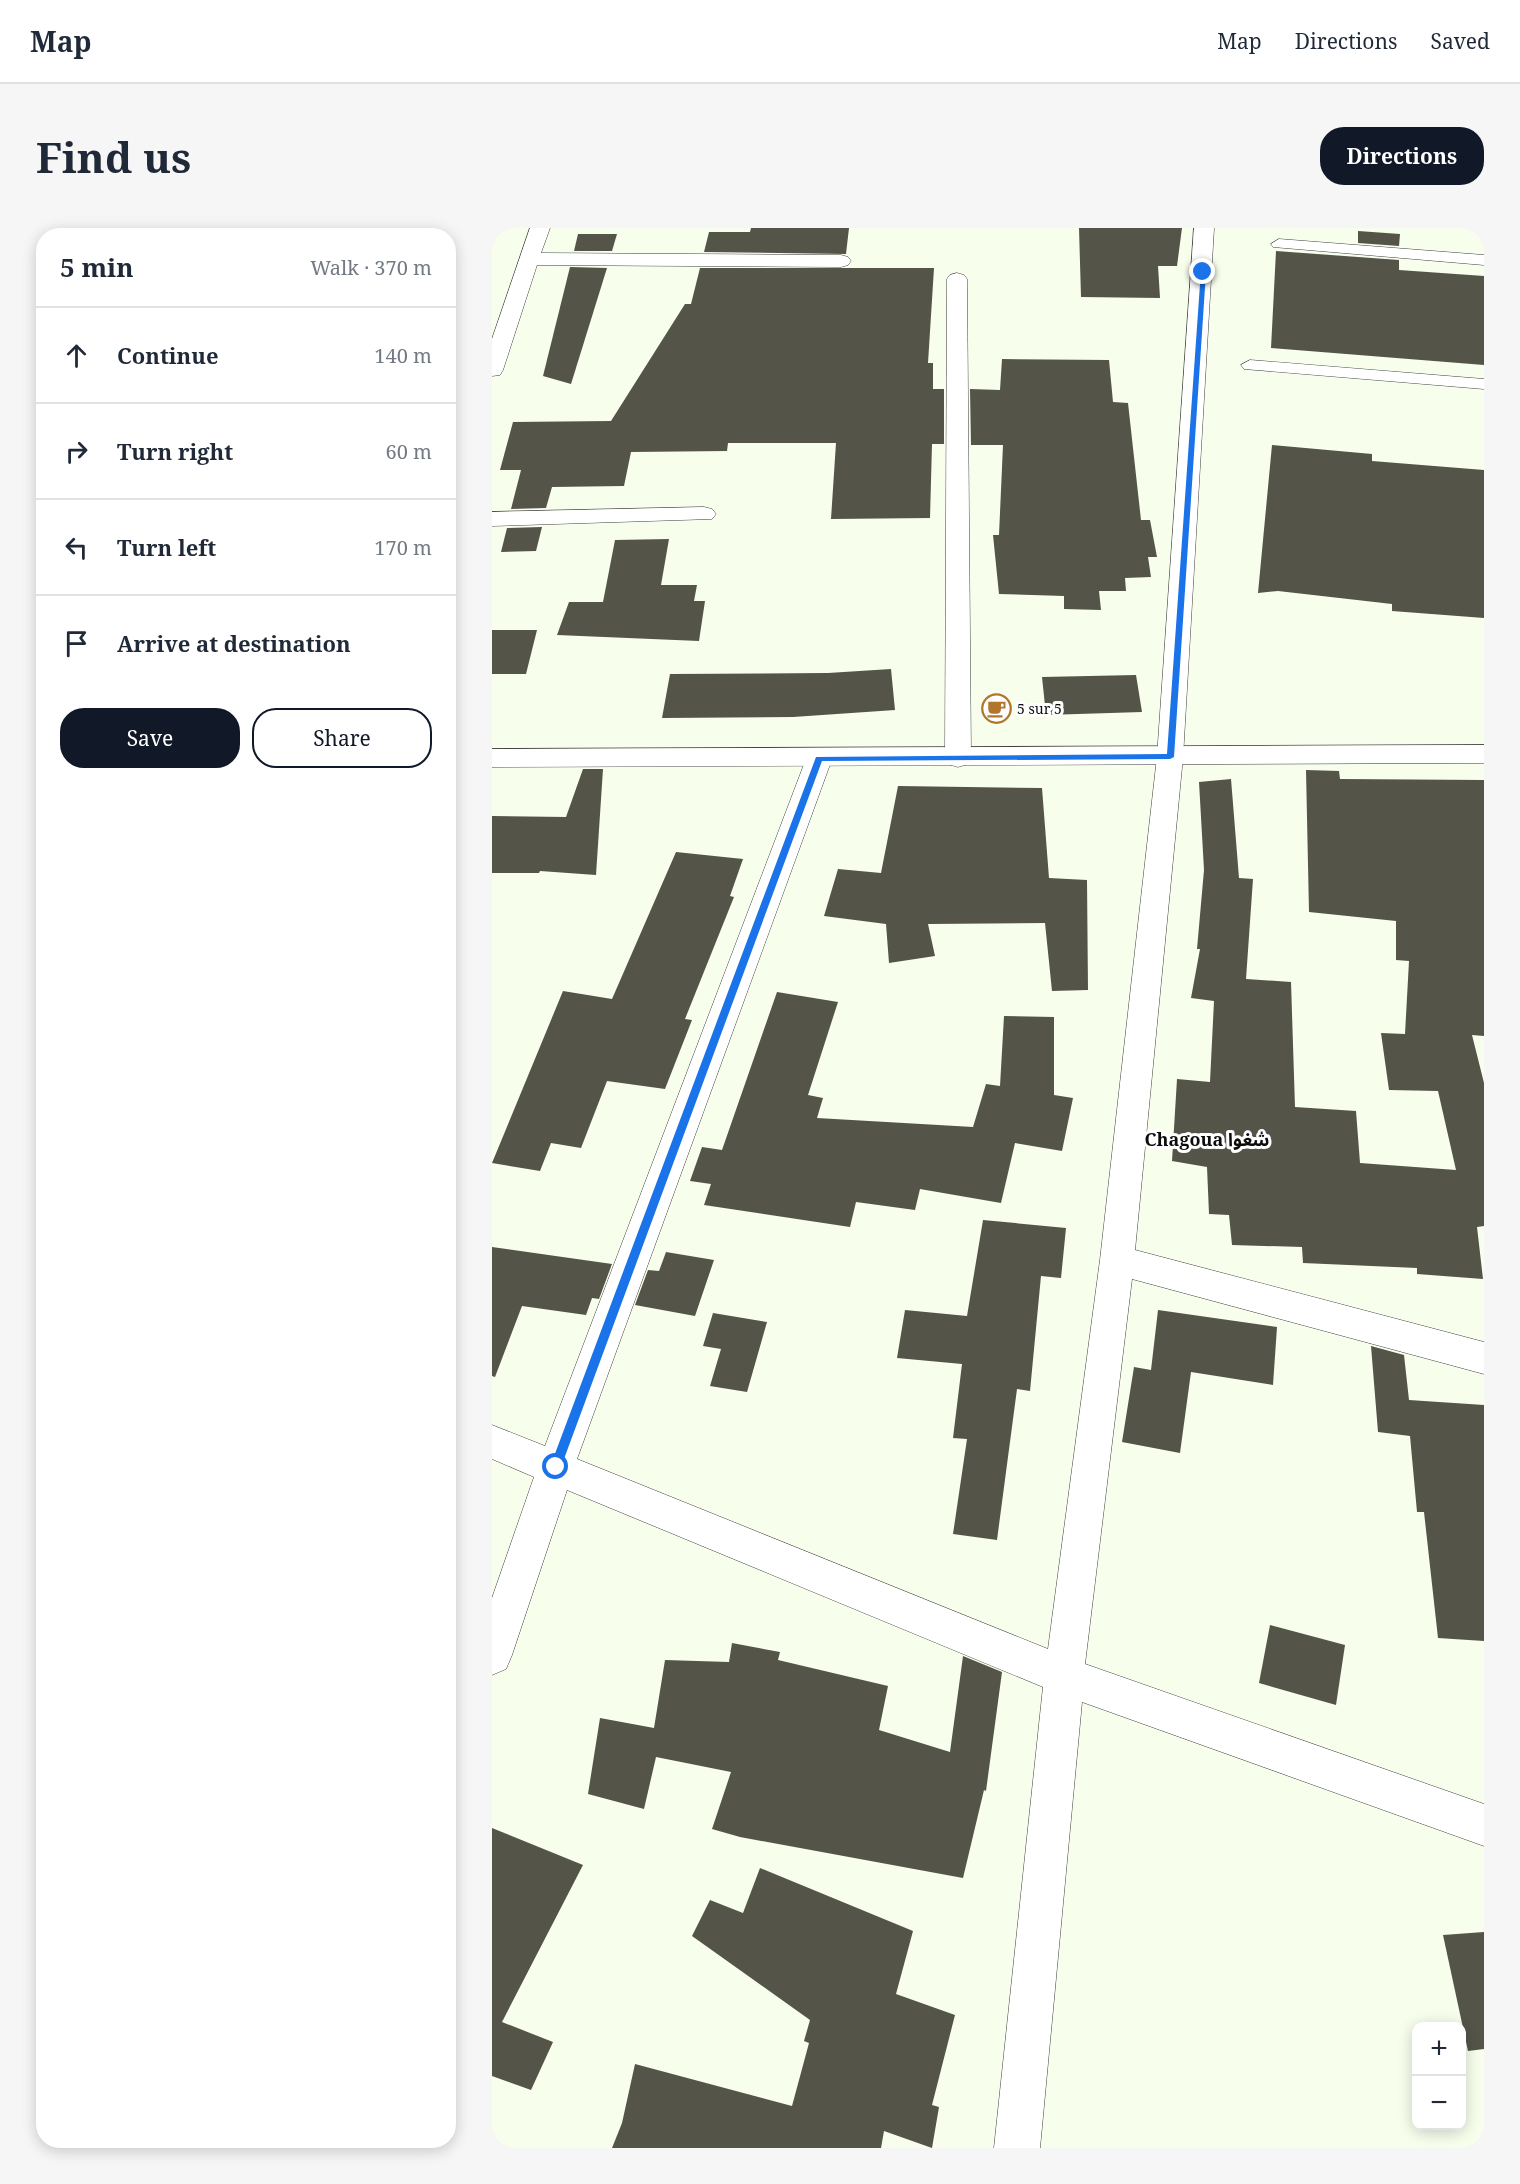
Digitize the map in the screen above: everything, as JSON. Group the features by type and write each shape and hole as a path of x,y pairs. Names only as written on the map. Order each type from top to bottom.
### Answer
{"street":[{"path":"492,370 540,228"},
{"path":"1017,2148 1064,1676 1117,1260 1170,757 1204,228"},
{"path":"529,259 841,261"},
{"path":"957,279 958,758"},
{"path":"492,519 704,514"},
{"path":"492,758 819,759 1484,754"},
{"path":"492,1655 556,1467 819,759"},
{"path":"1117,1260 1484,1358"},
{"path":"492,1442 1064,1676 1484,1825"}],"lane":[{"path":"1279,244 1484,260"},
{"path":"1250,365 1484,384"}],"building":[{"path":"751,228 849,228 846,254 704,252 709,232 750,232"},
{"path":"1079,228 1182,228 1177,266 1158,266 1160,298 1081,297"},
{"path":"1358,231 1400,234 1399,246 1358,243"},
{"path":"578,234 617,234 612,251 574,251"},
{"path":"1276,251 1399,260 1399,270 1484,276 1484,365 1271,348"},
{"path":"570,267 607,268 571,384 543,376"},
{"path":"700,268 934,268 928,363 933,363 933,389 944,389 944,444 932,444 930,518 831,519 836,443 728,443 727,451 631,452 624,486 552,487 546,508 511,509 521,470 500,470 513,422 611,421 685,304 691,304"},
{"path":"1002,359 1109,360 1113,402 1128,403 1141,520 1150,520 1157,557 1148,557 1151,577 1125,578 1126,591 1099,591 1101,610 1064,609 1064,596 999,594 993,535 999,535 1003,445 971,445 970,389 1000,390"},
{"path":"1272,445 1372,454 1372,461 1484,470 1484,618 1392,611 1392,604 1278,591 1258,593"},
{"path":"542,527 536,551 501,552 507,528"},
{"path":"669,539 661,585 697,585 694,601 705,601 699,641 557,635 569,602 603,602 615,540"},
{"path":"492,630 537,630 526,674 492,674"},
{"path":"891,669 895,710 793,717 662,718 670,674 828,673"},
{"path":"1136,675 1142,712 1046,715 1042,677"},
{"path":"583,769 603,769 596,875 540,871 539,873 492,873 492,816 566,817"},
{"path":"1306,770 1339,771 1340,779 1484,780 1484,1036 1472,1035 1484,1083 1484,1226 1477,1227 1483,1279 1417,1274 1417,1268 1303,1263 1302,1247 1232,1245 1229,1215 1209,1214 1207,1167 1172,1161 1177,1079 1210,1082 1214,1001 1191,998 1200,949 1197,949 1204,870 1199,782 1231,779 1239,878 1253,879 1246,979 1291,982 1295,1107 1356,1111 1360,1163 1456,1170 1438,1091 1389,1090 1381,1033 1405,1034 1409,961 1396,960 1396,921 1309,912"},
{"path":"898,786 1042,788 1049,878 1087,880 1088,990 1052,991 1045,923 928,924 935,956 889,963 886,924 824,916 838,869 881,873"},
{"path":"676,852 743,859 730,896 734,897 685,1019 692,1020 665,1089 607,1081 581,1148 551,1143 540,1171 492,1163 563,991 612,999"},
{"path":"777,992 838,1002 808,1095 823,1098 817,1118 973,1127 986,1084 1000,1086 1004,1016 1054,1017 1054,1095 1073,1098 1062,1151 1015,1143 1001,1203 920,1189 915,1210 856,1202 850,1227 704,1205 711,1184 690,1181 702,1147 722,1150"},
{"path":"983,1220 1066,1228 1061,1278 1041,1276 1030,1391 1017,1389 997,1540 953,1534 967,1439 953,1438 962,1364 897,1358 905,1310 967,1316"},
{"path":"492,1247 612,1264 599,1299 592,1298 586,1315 522,1306 495,1377 492,1376"},
{"path":"666,1252 714,1260 695,1316 635,1305 648,1270 659,1271"},
{"path":"1158,1310 1277,1327 1273,1385 1191,1372 1180,1453 1122,1442 1134,1367 1151,1370"},
{"path":"713,1313 767,1322 747,1392 710,1386 721,1349 703,1346"},
{"path":"1371,1346 1404,1355 1409,1400 1484,1405 1484,1641 1438,1638 1424,1512 1417,1512 1410,1436 1378,1432"},
{"path":"1270,1625 1345,1645 1336,1705 1259,1683"},
{"path":"732,1643 780,1652 778,1660 888,1686 879,1730 950,1752 963,1656 1002,1672 986,1791 984,1790 963,1878 740,1837 712,1829 731,1772 656,1757 644,1809 588,1794 600,1718 654,1728 665,1660 729,1662"},
{"path":"492,1828 583,1865 502,2022 553,2042 531,2090 492,2076"},
{"path":"760,1868 913,1931 896,1994 955,2015 932,2105 939,2107 932,2148 884,2131 881,2148 612,2148 622,2123 635,2064 792,2106 809,2043 804,2041 810,2020 692,1936 710,1900 743,1913"},
{"path":"1484,1932 1484,2049 1468,2051 1466,2022 1462,2022 1443,1935"}],"place":[{"name":"5 sur 5","path":"996,709"}],"district":[{"name":"Chagoua شغوا","path":"1207,1140"}],"route":[{"path":"556,1467 819,759 1170,757 1203,272"}]}
